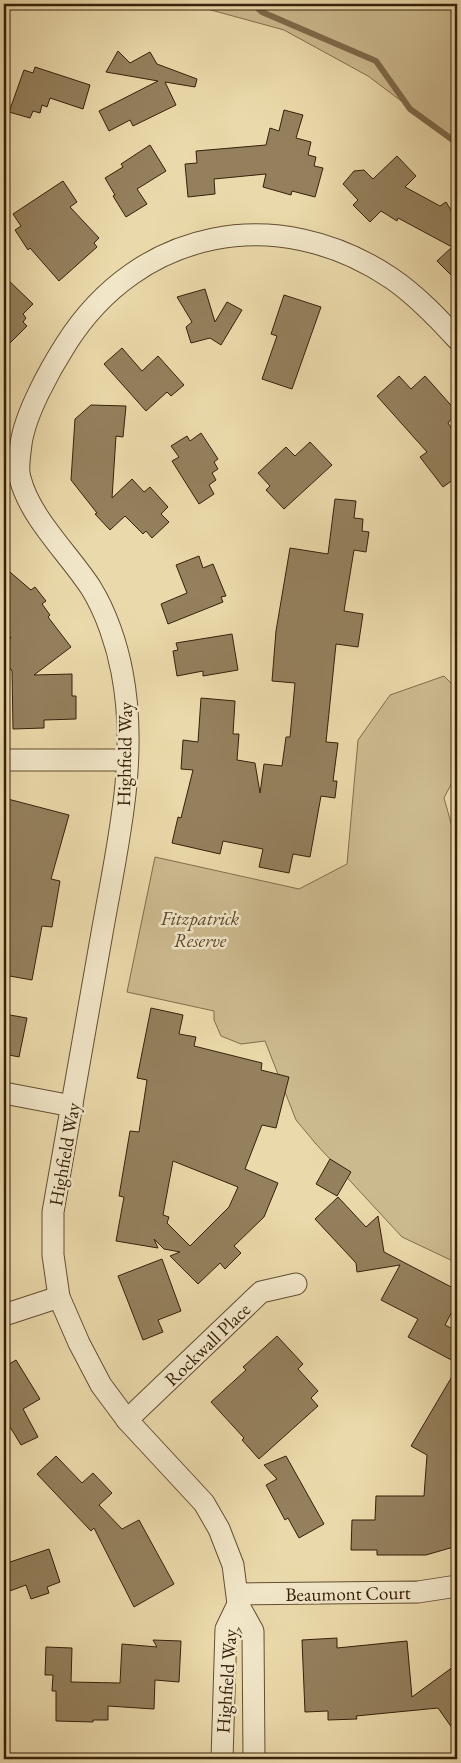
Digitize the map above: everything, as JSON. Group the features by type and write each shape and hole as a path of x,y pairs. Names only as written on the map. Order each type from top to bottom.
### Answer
{"street":[{"name":"Highfield Way","path":"254,1759 253,1631 238,1599 233,1565 219,1529 204,1503 127,1420 102,1386 79,1343 59,1296 52,1255 53,1212 126,799 128,715 122,671 110,630 93,591 33,508 19,476 22,440 36,399 56,359 76,328 100,300 126,276 164,255 199,242 238,235 280,235 316,242 353,256 392,278 429,309 457,339"},
{"path":"4,760 127,760"},
{"path":"4,1093 72,1106"},
{"name":"Rockwall Place","path":"127,1420 261,1292 296,1284"},
{"path":"4,1315 59,1296"},
{"name":"Beaumont Court","path":"238,1599 418,1592 457,1586"},
{"name":"Highfield Way","path":"222,1759 226,1629 238,1599"}],"green space":[{"path":"4,4 457,4 457,143 368,76 284,30 200,7 4,6"},
{"name":"Fitzpatrick Reserve","path":"444,676 457,689 457,773 444,798 453,830 457,825 457,1263 402,1237 316,1144 296,1120 265,1041 241,1044 221,1036 214,1020 214,1011 127,992 155,857 299,889 347,864 358,740 390,695"}],"building":[{"path":"118,51 130,63 150,52 157,64 197,79 195,87 165,82 176,105 133,126 130,120 109,131 99,111 158,81 106,72"},
{"path":"35,67 90,85 83,109 50,98 47,107 42,105 40,113 33,111 30,118 9,112 24,70 33,73"},
{"path":"284,110 303,115 296,138 311,142 308,155 316,157 314,166 323,168 315,197 292,191 291,195 263,187 266,174 214,179 215,194 188,197 185,164 197,163 196,151 266,145 270,128 279,131"},
{"path":"150,145 166,171 137,189 147,204 126,217 105,178 123,167 121,164"},
{"path":"397,156 416,176 405,187 440,206 446,202 457,220 457,281 437,261 452,247 398,218 397,221 381,211 370,222 353,205 358,200 343,184 354,171 364,170 373,179"},
{"path":"63,181 77,202 70,207 99,238 94,243 97,247 59,281 30,248 28,250 15,230 21,226 13,214"},
{"path":"4,276 33,304 23,314 26,318 23,322 27,326 4,349"},
{"path":"205,289 215,322 227,302 242,310 221,345 210,338 191,343 186,327 192,322 177,297"},
{"path":"284,295 321,307 292,389 262,379 277,336 271,334"},
{"path":"122,348 142,371 158,356 184,385 171,396 167,392 146,411 104,364"},
{"path":"399,376 411,389 425,376 457,412 448,423 457,436 457,477 443,487 420,457 427,452 377,396"},
{"path":"91,405 126,406 123,437 116,436 112,498 132,479 144,492 150,487 168,507 161,514 169,522 152,538 146,531 143,534 125,516 110,530 95,514 97,513 71,480 75,419"},
{"path":"201,433 218,459 214,462 218,469 212,473 216,480 209,485 214,494 199,504 172,461 179,457 171,446 187,436 190,441"},
{"path":"310,442 332,465 284,509 266,490 270,486 258,473 286,447 295,456"},
{"path":"335,499 356,501 354,518 363,519 362,531 369,532 366,552 354,550 344,611 363,614 358,647 336,644 326,742 338,743 333,781 337,781 335,798 321,796 310,857 293,854 289,873 259,867 263,849 223,841 220,854 172,843 178,817 181,818 193,770 181,769 183,740 198,742 201,698 235,701 233,734 239,734 237,760 255,763 260,793 264,764 282,766 286,737 290,737 295,683 272,681 276,631 290,548 328,554"},
{"path":"199,556 203,568 213,564 226,596 221,597 223,602 168,624 161,604 187,593 176,565"},
{"path":"4,567 31,590 35,587 46,601 42,604 50,615 48,617 71,647 34,675 72,674 72,696 76,696 76,719 44,720 44,728 13,729 12,671 4,660 4,644 11,638 4,628"},
{"path":"232,634 238,670 203,676 203,671 177,676 173,651 178,650 176,643"},
{"path":"4,798 69,815 51,879 60,881 52,927 42,926 32,980 4,975"},
{"path":"151,1008 183,1015 179,1034 196,1037 194,1046 262,1063 261,1070 289,1077 276,1128 262,1125 245,1169 278,1183 264,1217 234,1246 241,1253 225,1269 220,1263 198,1284 170,1256 180,1252 164,1249 154,1239 158,1248 116,1241 124,1197 119,1196 130,1131 139,1132 147,1080 137,1078","holes":["173,1161 238,1187 229,1207 190,1246 167,1223 169,1217 163,1215"]},
{"path":"4,1014 27,1018 19,1057 4,1054"},
{"path":"330,1159 351,1172 337,1196 316,1184"},
{"path":"338,1197 366,1227 378,1216 384,1252 457,1290 457,1302 445,1325 457,1331 457,1363 408,1337 418,1319 381,1300 400,1265 357,1272 356,1263 315,1219"},
{"path":"162,1259 181,1311 158,1320 163,1332 143,1340 118,1276"},
{"path":"277,1336 303,1364 298,1369 318,1391 311,1398 318,1406 259,1459 242,1440 244,1438 211,1402 246,1370 243,1367"},
{"path":"16,1360 40,1399 23,1409 38,1437 21,1445 4,1417 4,1367"},
{"path":"457,1368 457,1546 426,1555 377,1555 377,1550 351,1550 352,1520 375,1520 376,1496 424,1496 427,1455 411,1446"},
{"path":"56,1456 82,1483 93,1473 112,1493 99,1505 122,1529 139,1520 174,1584 134,1607 94,1528 91,1531 37,1474"},
{"path":"286,1456 324,1524 299,1538 288,1518 285,1520 266,1485 277,1479 264,1465"},
{"path":"49,1549 60,1582 47,1587 49,1593 31,1599 26,1585 7,1592 4,1580 4,1564"},
{"path":"337,1638 337,1648 407,1641 412,1697 457,1664 457,1735 438,1708 356,1716 357,1719 328,1720 328,1711 305,1712 302,1640"},
{"path":"153,1640 181,1641 179,1682 155,1680 154,1709 108,1706 108,1720 93,1720 93,1722 56,1721 56,1691 52,1691 53,1675 45,1675 46,1647 72,1648 71,1682 120,1683 122,1644 157,1647"}],"waterway":[{"path":"253,4 262,12 376,61 410,109 457,143"}]}
